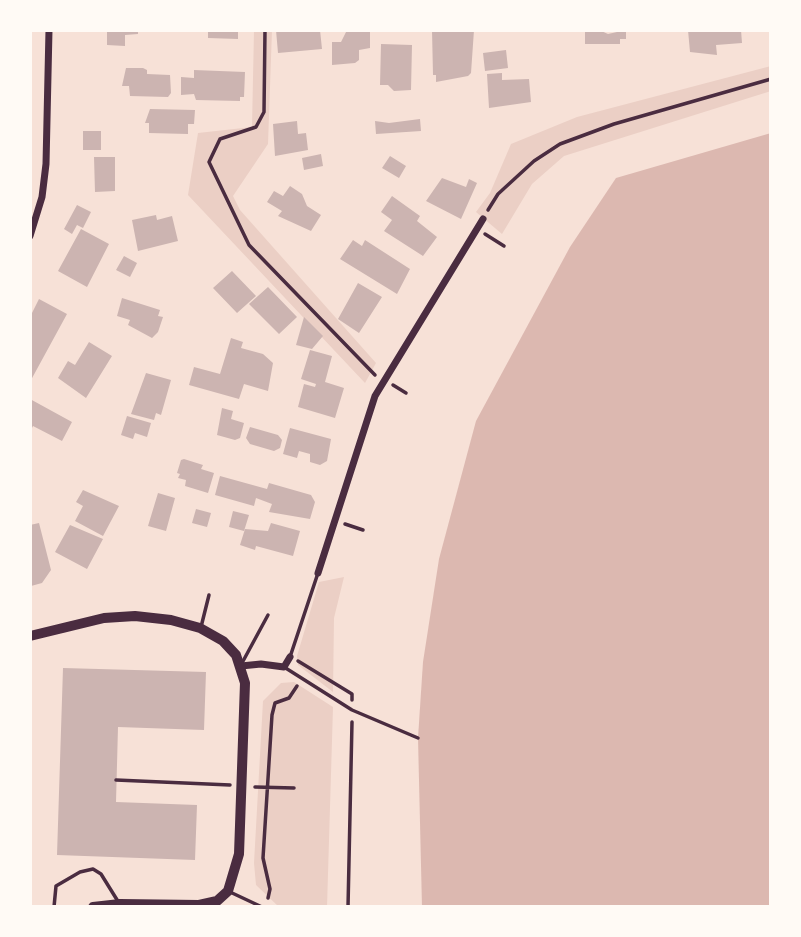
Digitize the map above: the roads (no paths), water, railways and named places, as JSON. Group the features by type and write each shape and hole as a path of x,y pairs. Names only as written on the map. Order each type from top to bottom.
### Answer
{"street":[{"path":"30,236 42,197 46,164 49,30"},
{"path":"318,573 374,396 483,219"},
{"path":"30,636 92,620 125,616 158,618 200,628 229,646 241,666 246,705 239,855 228,891 209,904 120,904 93,907"},
{"path":"241,666 261,664 284,667 290,657"}],"lane":[{"path":"290,657 318,573"},
{"path":"200,628 209,595"},
{"path":"241,666 268,615"},
{"path":"284,667 352,710 418,738"},
{"path":"54,907 56,886 80,872 93,869 101,874 120,904"},
{"path":"228,891 264,907"}]}
